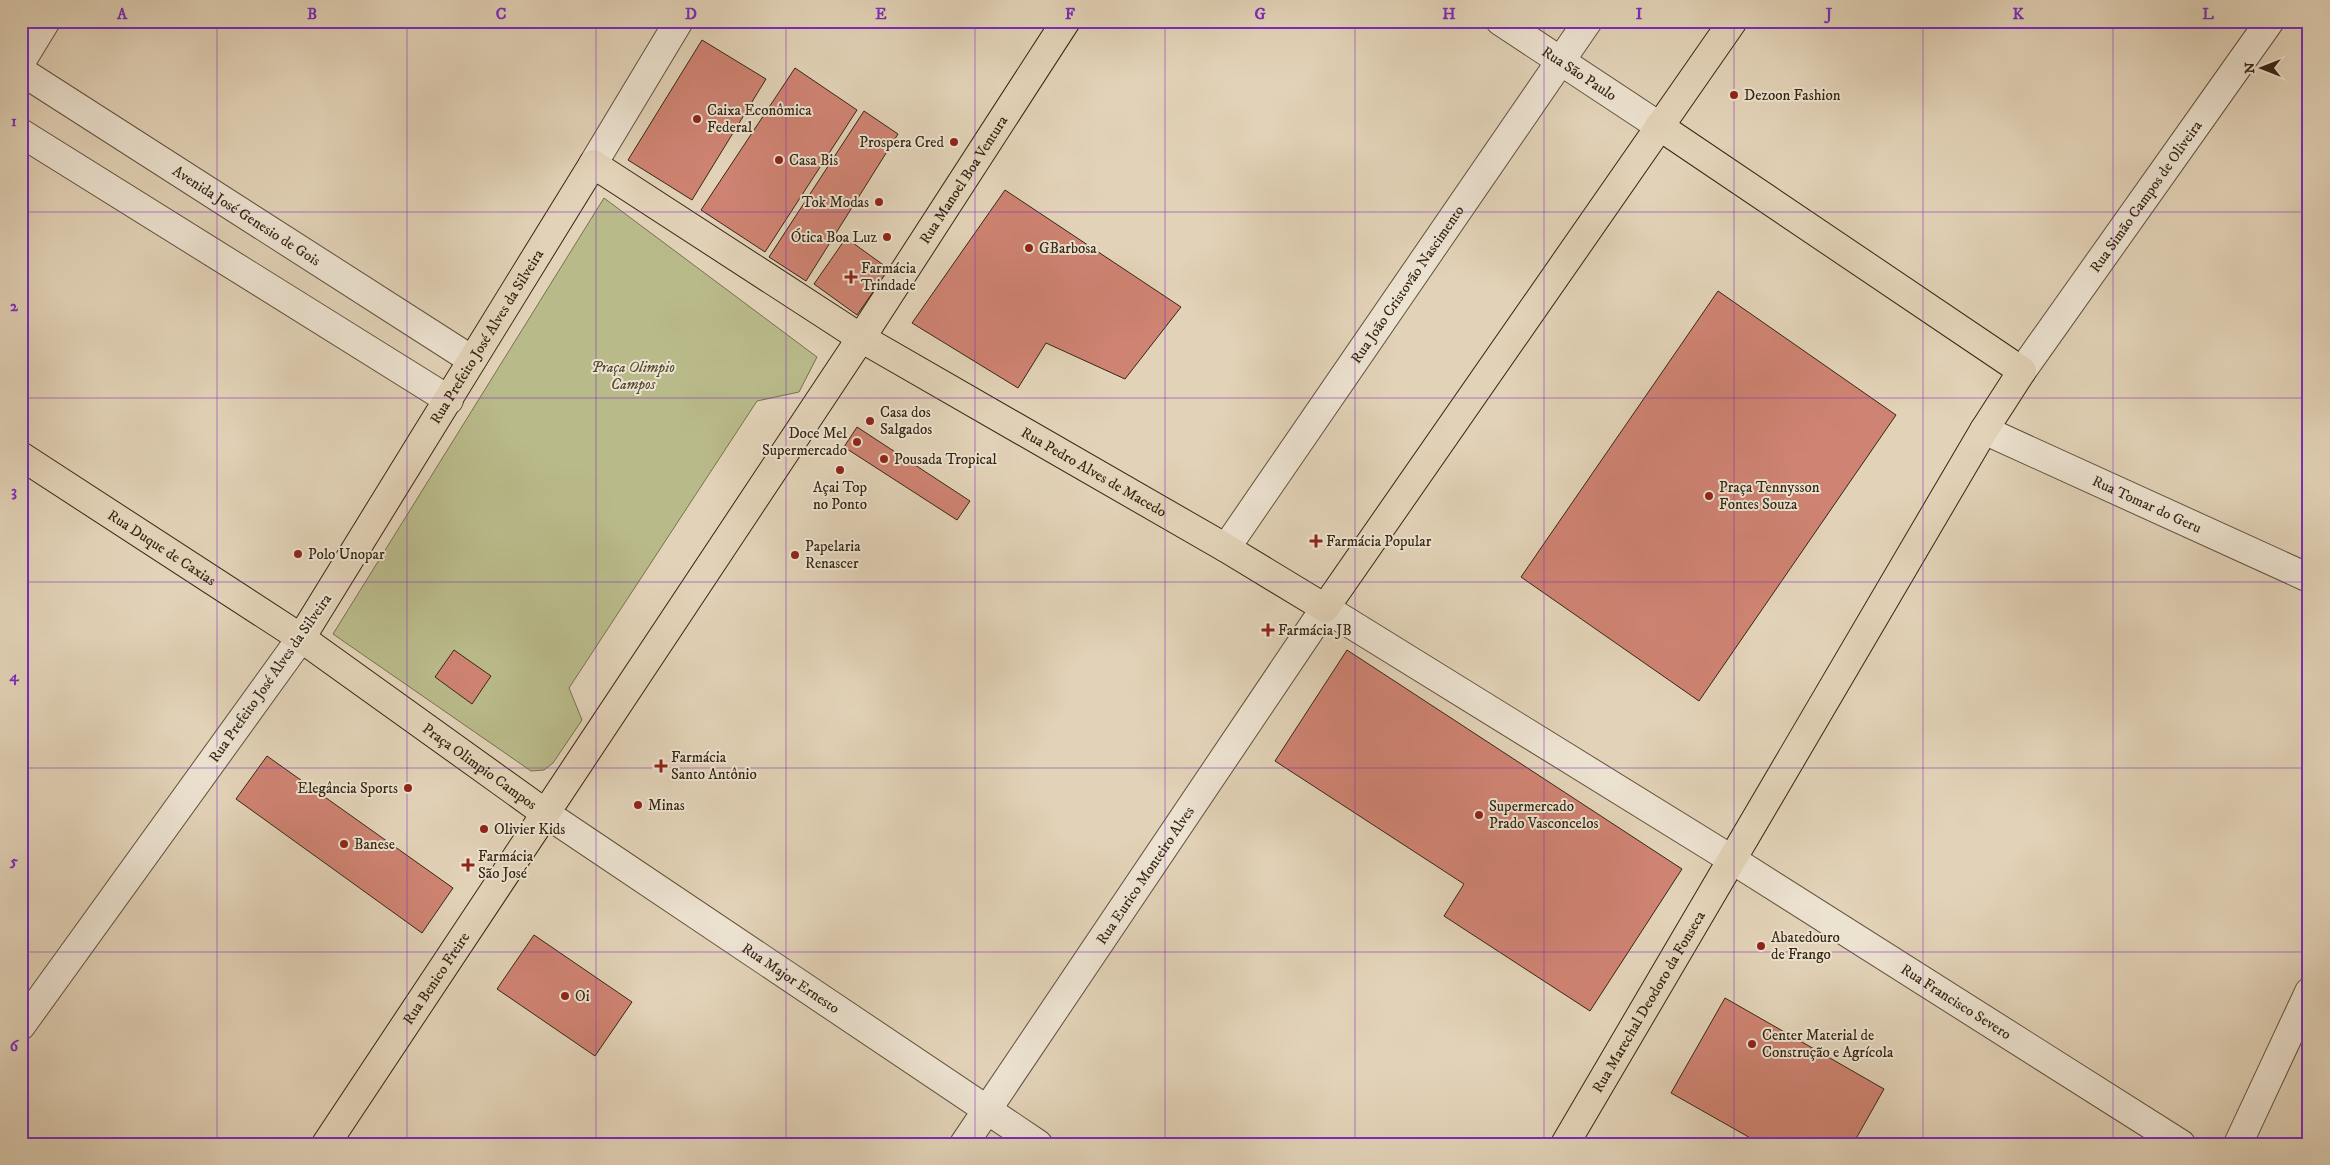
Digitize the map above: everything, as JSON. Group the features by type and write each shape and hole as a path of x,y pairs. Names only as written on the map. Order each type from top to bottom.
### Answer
{"main road":[{"name":"Rua Manoel Boa Ventura","path":"861,338 1066,21"},
{"path":"1325,608 1732,21"},
{"path":"1659,126 2022,371 1984,430 1731,859"},
{"path":"593,164 861,338"},
{"name":"Rua Prefeito José Alves da Silveira","path":"302,638 593,164"},
{"name":"Rua Pedro Alves de Macedo","path":"861,338 1226,548 1325,608"},
{"name":"Praça Olimpio Campos","path":"302,638 545,813 861,338"},
{"name":"Rua Duque de Caxias","path":"21,456 302,638"},
{"name":"Rua Benico Freire","path":"326,1144 545,813"},
{"name":"Rua Marechal Deodoro da Fonseca","path":"1565,1144 1731,859"}],"street":[{"path":"21,62 46,21"},
{"path":"593,164 679,21"},
{"name":"Rua São Paulo","path":"1500,21 1659,126"},
{"name":"Rua João Cristovão Nascimento","path":"1226,548 1562,62 1588,21"},
{"name":"Rua Simão Campos de Oliveira","path":"2022,371 2270,21"},
{"name":"Avenida José Genesio de Gois","path":"21,71 472,360"},
{"path":"21,133 449,400"},
{"name":"Rua Tomar do Geru","path":"1984,430 2309,578"},
{"path":"1325,608 1731,859"},
{"name":"Rua Eurico Monteiro Alves","path":"964,1144 1325,608"},
{"name":"Rua Prefeito José Alves da Silveira","path":"21,1026 302,638"},
{"name":"Rua Major Ernesto","path":"545,813 1038,1144"},
{"name":"Rua Francisco Severo","path":"1731,859 2181,1144"},
{"path":"2238,1144 2309,992"}],"green space":[{"name":"Praça Olimpio Campos","path":"604,198 817,357 799,392 757,401 569,688 582,720 553,763 544,770 531,771 333,634"}],"building":[{"name":"Caixa Econômica Federal","path":"702,40 766,79 692,200 628,160"},
{"name":"Casa Bis","path":"795,68 857,110 765,252 701,210"},
{"path":"864,111 898,134 806,281 769,257"},
{"name":"GBarbosa","path":"1005,190 1181,307 1125,379 1046,343 1018,388 912,323"},
{"name":"Farmácia Trindade","path":"846,238 889,269 857,315 814,284"},
{"name":"Praça Tennysson Fontes Souza","path":"1718,291 1896,415 1699,701 1521,577"},
{"path":"857,427 970,501 957,520 844,447"},
{"path":"454,650 491,676 472,704 435,677"},
{"name":"Supermercado Prado Vasconcelos","path":"1347,650 1682,869 1590,1011 1444,916 1464,884 1275,761"},
{"name":"Banese","path":"267,756 453,888 422,933 236,799"},
{"name":"Oi","path":"534,935 632,1002 595,1056 497,989"},
{"name":"Center Material de Construção e Agrícola","path":"1725,998 1884,1089 1853,1144 1761,1144 1671,1093"}],"place":[{"name":"Dezoon Fashion","path":"1734,95"},
{"name":"Caixa Econômica Federal","path":"697,119"},
{"name":"Prospera Cred","path":"954,142"},
{"name":"Casa Bis","path":"779,160"},
{"name":"Tok Modas","path":"879,202"},
{"name":"Ótica Boa Luz","path":"887,237"},
{"name":"GBarbosa","path":"1029,248"},
{"name":"Farmácia Trindade","path":"851,277"},
{"name":"Casa dos Salgados","path":"870,421"},
{"name":"Doce Mel Supermercado","path":"857,442"},
{"name":"Pousada Tropical","path":"884,459"},
{"name":"Açai Top no Ponto","path":"840,470"},
{"name":"Praça Tennysson Fontes Souza","path":"1709,496"},
{"name":"Farmácia Popular","path":"1316,541"},
{"name":"Polo Unopar","path":"298,554"},
{"name":"Papelaria Renascer","path":"795,555"},
{"name":"Farmácia JB","path":"1268,630"},
{"name":"Farmácia Santo Antônio","path":"661,766"},
{"name":"Elegância Sports","path":"408,788"},
{"name":"Minas","path":"638,805"},
{"name":"Supermercado Prado Vasconcelos","path":"1479,815"},
{"name":"Olivier Kids","path":"484,829"},
{"name":"Banese","path":"344,844"},
{"name":"Farmácia São José","path":"468,865"},
{"name":"Abatedouro de Frango","path":"1761,946"},
{"name":"Oi","path":"565,996"},
{"name":"Center Material de Construção e Agrícola","path":"1752,1044"}]}
